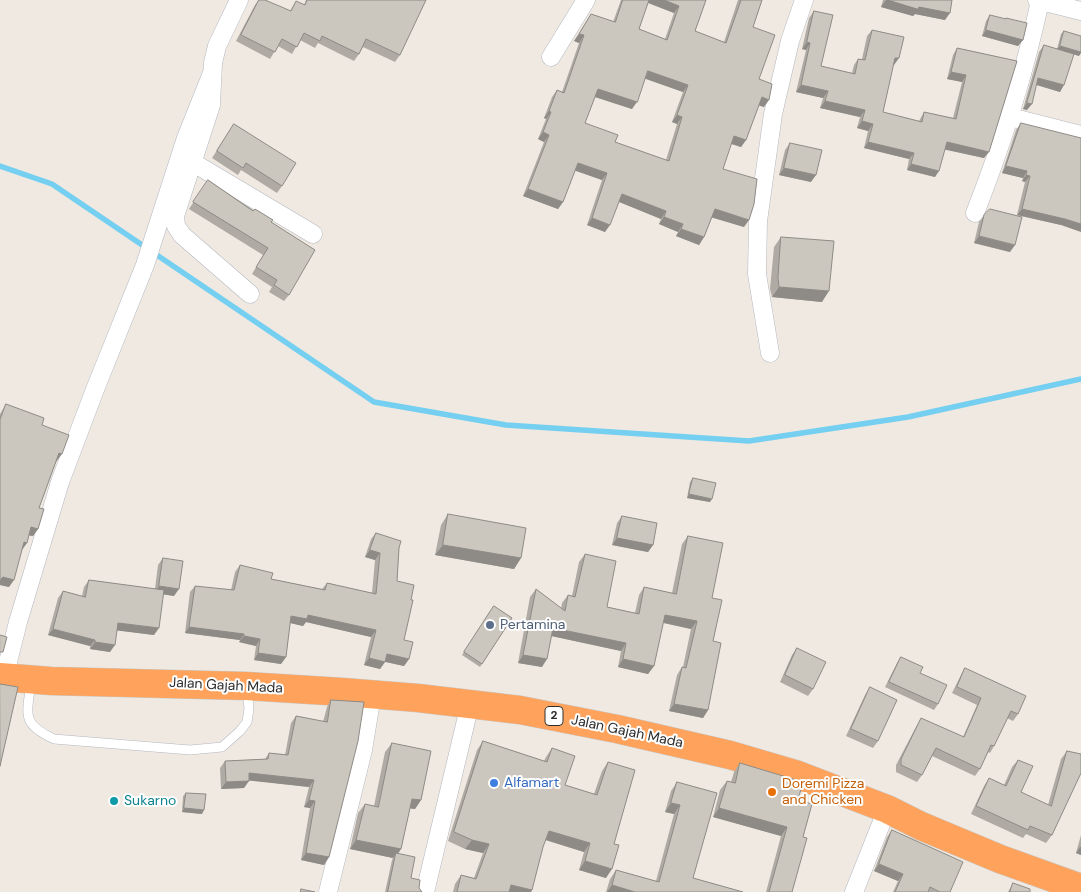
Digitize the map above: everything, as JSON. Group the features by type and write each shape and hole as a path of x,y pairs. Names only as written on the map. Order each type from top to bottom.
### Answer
{"highway":[{"name":"Jalan Gajah Mada","path":"2,677 31,680 246,686 343,692 520,710 617,729 730,755 798,775 887,809 963,844 1081,888"}],"street":[{"path":"239,0 217,46 212,73 211,105 175,216 176,226 182,234 250,294"},
{"path":"551,57 586,0"},
{"path":"770,353 757,274 758,221 773,114 790,41 804,0"},
{"path":"974,213 1010,117 1031,44 1038,0 1081,11"},
{"path":"2,677 60,482 94,392 146,265 186,138 212,73"},
{"path":"1010,117 1081,135"},
{"path":"192,162 313,234"},
{"path":"328,892 363,750 372,695"},
{"path":"425,892 470,704"},
{"path":"854,892 887,809"}],"lane":[{"path":"31,680 28,708 29,720 38,731 54,739 190,750 222,747 240,731 247,722 249,708 246,686"}],"building":[{"path":"259,0 265,0 291,11 296,1 305,5 307,0 426,0 400,55 366,39 359,54 322,36 320,41 304,33 297,47 282,39 275,52 241,35"},
{"path":"623,0 649,0 639,29 667,40 679,6 664,0 706,0 695,31 726,43 741,0 762,0 753,27 775,35 759,79 772,84 769,100 762,97 746,140 734,136 723,169 757,179 754,204 749,220 715,209 704,237 681,229 683,224 664,217 666,211 622,194 610,225 592,218 607,173 578,163 563,202 528,189 549,135 543,132 551,112 549,111 557,90 564,93 584,35 579,34 591,14 615,22","holes":["648,71 688,85 677,115 682,117 669,161 615,142 618,135 585,123 598,89 637,102"]},
{"path":"888,0 952,0 950,13 919,7 918,9"},
{"path":"814,11 833,15 821,66 855,74 858,59 865,60 872,30 904,37 899,58 895,58 883,112 922,122 924,112 956,119 966,75 951,72 957,48 1017,61 989,152 947,142 939,171 911,164 914,153 868,142 873,124 862,121 865,110 825,101 828,91 801,85 810,43 807,42"},
{"path":"990,15 1027,23 1023,40 986,30"},
{"path":"1064,31 1081,36 1081,52 1060,46"},
{"path":"1044,45 1074,54 1064,85 1038,78 1032,104 1027,103"},
{"path":"1021,123 1081,138 1081,224 1022,209 1030,176 1026,175 1027,171 1006,166"},
{"path":"234,124 296,163 282,186 246,163 243,168 217,151"},
{"path":"790,143 822,150 816,175 784,168"},
{"path":"208,180 253,211 255,209 273,220 271,222 315,250 289,295 274,285 277,280 256,267 268,248 193,202"},
{"path":"990,209 1022,217 1015,245 979,236 984,215"},
{"path":"781,237 834,241 829,291 779,287"},
{"path":"6,404 44,418 42,425 69,435 62,454 59,453 39,508 44,509 38,529 31,527 27,543 24,542 14,580 3,577 0,585 0,420"},
{"path":"693,478 716,483 712,499 689,494"},
{"path":"448,514 526,528 521,558 443,545"},
{"path":"622,516 657,523 653,545 617,538"},
{"path":"376,533 401,541 397,581 414,585 411,600 413,600 404,640 413,642 409,659 387,654 385,662 369,658 376,630 308,615 307,619 291,616 286,657 258,653 260,639 244,636 244,634 189,627 195,586 234,590 240,565 273,573 271,579 325,590 327,583 376,594 380,553 370,550"},
{"path":"688,536 723,543 712,598 722,600 713,641 721,643 708,710 674,704 682,667 686,668 697,621 665,615 654,666 623,659 626,643 553,628 547,659 523,655 536,589 565,611 568,595 575,597 585,554 616,561 607,607 639,614 644,587 676,594"},
{"path":"163,558 183,561 179,589 159,586"},
{"path":"89,580 164,590 159,628 118,623 115,645 95,642 95,640 53,629 63,591 85,597"},
{"path":"494,606 512,618 482,664 464,652"},
{"path":"0,635 7,637 3,652 0,652"},
{"path":"797,648 826,662 813,689 785,675"},
{"path":"901,657 923,667 920,673 947,685 938,704 889,682"},
{"path":"965,668 1026,696 1018,714 1011,711 994,746 991,745 980,769 936,748 922,775 901,765 901,759 921,718 964,737 981,698 957,687"},
{"path":"0,684 18,687 0,766"},
{"path":"870,687 897,700 878,741 851,729"},
{"path":"331,700 364,702 358,741 329,857 306,853 315,801 309,800 314,780 249,773 249,781 226,782 225,761 268,759 269,753 288,755 296,716 327,722"},
{"path":"483,741 547,762 552,748 575,756 565,785 597,795 608,762 635,770 614,844 619,845 612,869 585,861 590,843 549,831 532,890 511,885 509,892 457,892 461,875 476,879 489,844 472,840 454,832"},
{"path":"392,743 431,751 421,800 412,799 401,849 356,840 365,804 378,807"},
{"path":"1067,751 1081,754 1081,773 1052,835 1030,826 1028,830 976,806 989,778 1006,786 1018,760 1033,766 1021,792 1051,806"},
{"path":"740,763 803,782 798,800 812,804 803,837 807,838 792,892 769,892 787,827 719,808 727,781 735,783"},
{"path":"677,782 717,793 693,878 743,892 635,892 612,885 616,870 659,882 680,805 671,803"},
{"path":"186,793 206,794 204,810 184,808"},
{"path":"892,830 963,862 950,892 940,892 930,887 928,892 895,892 903,874 879,864"},
{"path":"396,853 415,857 411,878 420,880 419,888 422,892 388,892"},
{"path":"1013,883 1030,889 1030,892 1010,892"},
{"path":"301,889 315,892 301,892"}],"waterway":[{"path":"0,166 52,184 374,402 506,425 749,441 908,417 1081,379"}],"place":[{"name":"Pertamina","path":"490,625"},
{"name":"Alfamart","path":"494,783"},
{"name":"Doremi Pizza and Chicken","path":"772,792"},
{"name":"Sukarno","path":"114,801"}]}
